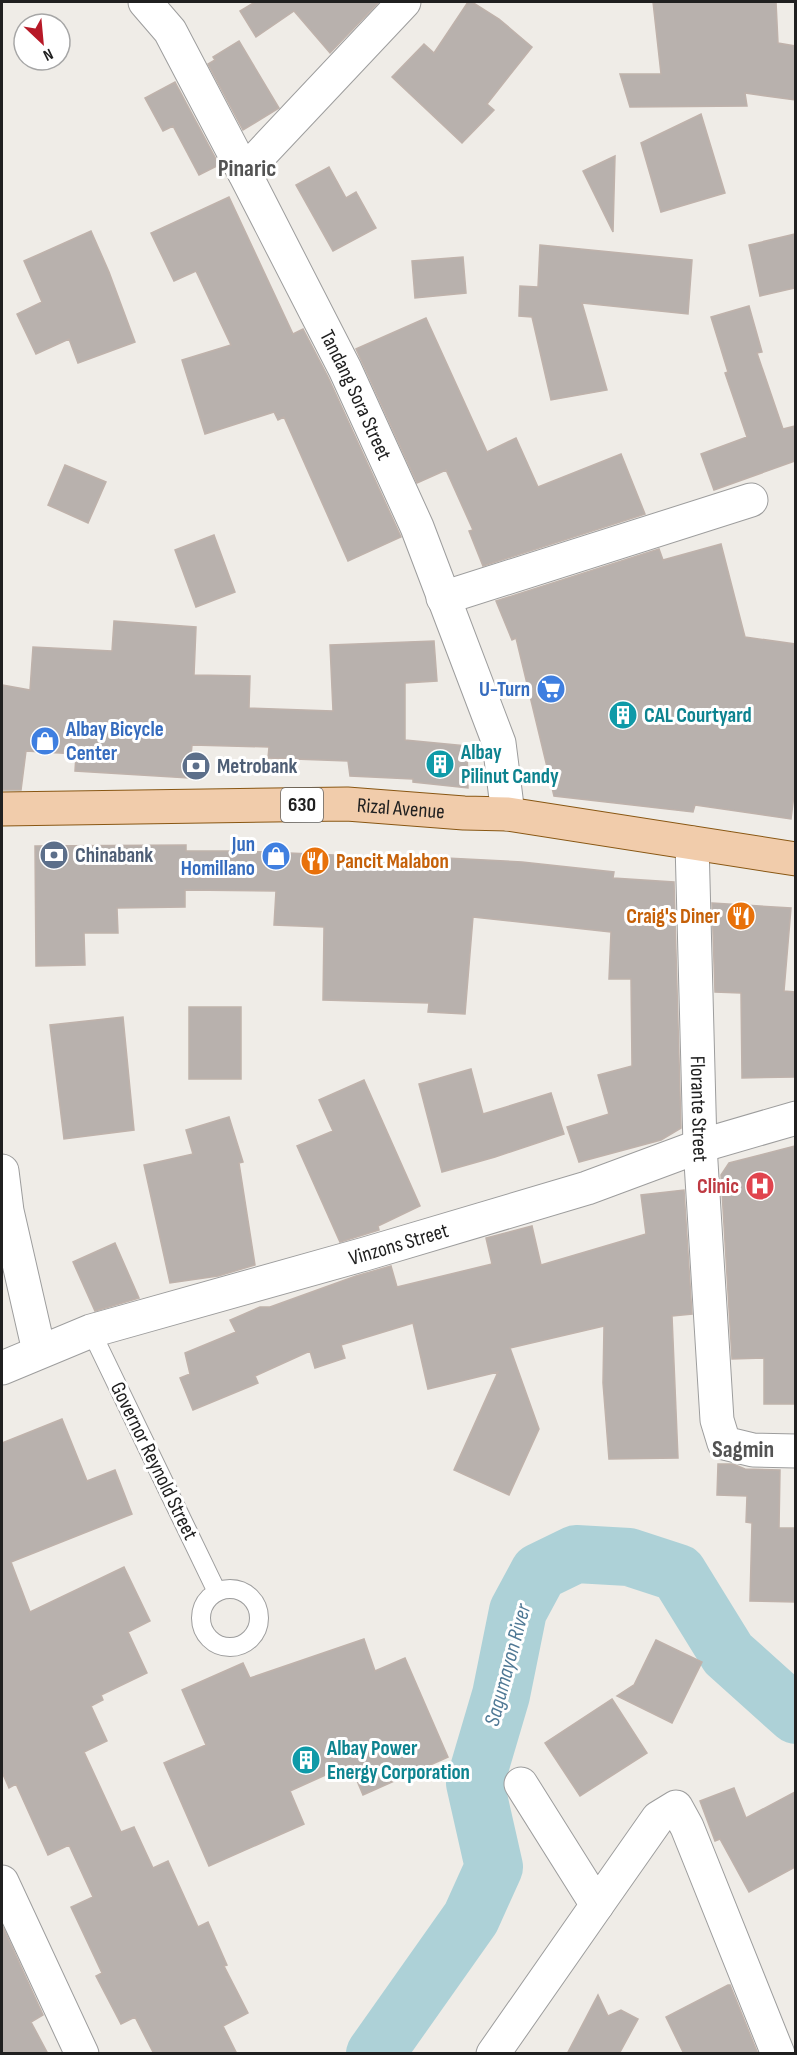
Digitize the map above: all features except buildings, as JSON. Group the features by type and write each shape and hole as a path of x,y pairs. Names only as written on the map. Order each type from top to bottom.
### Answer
{"main road":[{"name":"Rizal Avenue","path":"2,809 347,804 508,814 795,859"}],"street":[{"name":"Tandang Sora Street","path":"145,2 171,31 345,369 417,527 499,743 508,814"},
{"path":"244,172 404,2"},
{"path":"443,598 751,500"},
{"name":"Florante Street","path":"686,842 700,1146 717,1420 724,1443 753,1450 795,1451"},
{"name":"Vinzons Street","path":"2,1368 91,1331 365,1254 586,1188 700,1146 795,1118"},
{"path":"2,1171 8,1211 39,1351"},
{"path":"521,1785 597,1905"},
{"path":"493,2054 658,1818 676,1807 687,1827 778,2054"},
{"path":"2,1882 82,2054"}],"lane":[{"name":"Governor Reynold Street","path":"91,1331 218,1592"}],"waterway":[{"name":"Sagumayon River","path":"375,2054 471,1918 494,1867 475,1783 501,1695 518,1611 539,1572 576,1554 629,1557 678,1573 728,1654 796,1715"}],"place":[{"name":"U-Turn","path":"551,689"},
{"name":"CAL Courtyard","path":"623,715"},
{"name":"Albay Bicycle Center","path":"45,741"},
{"name":"Albay Pilinut Candy","path":"440,764"},
{"name":"Metrobank","path":"196,766"},
{"name":"Chinabank","path":"54,855"},
{"name":"Jun Homillano","path":"276,856"},
{"name":"Pancit Malabon","path":"315,861"},
{"name":"Craig's Diner","path":"741,916"},
{"name":"Clinic","path":"760,1186"},
{"name":"Albay Power Energy Corporation","path":"306,1760"}],"district":[{"name":"Pinaric","path":"247,168"},
{"name":"Sagmin","path":"743,1449"}]}
